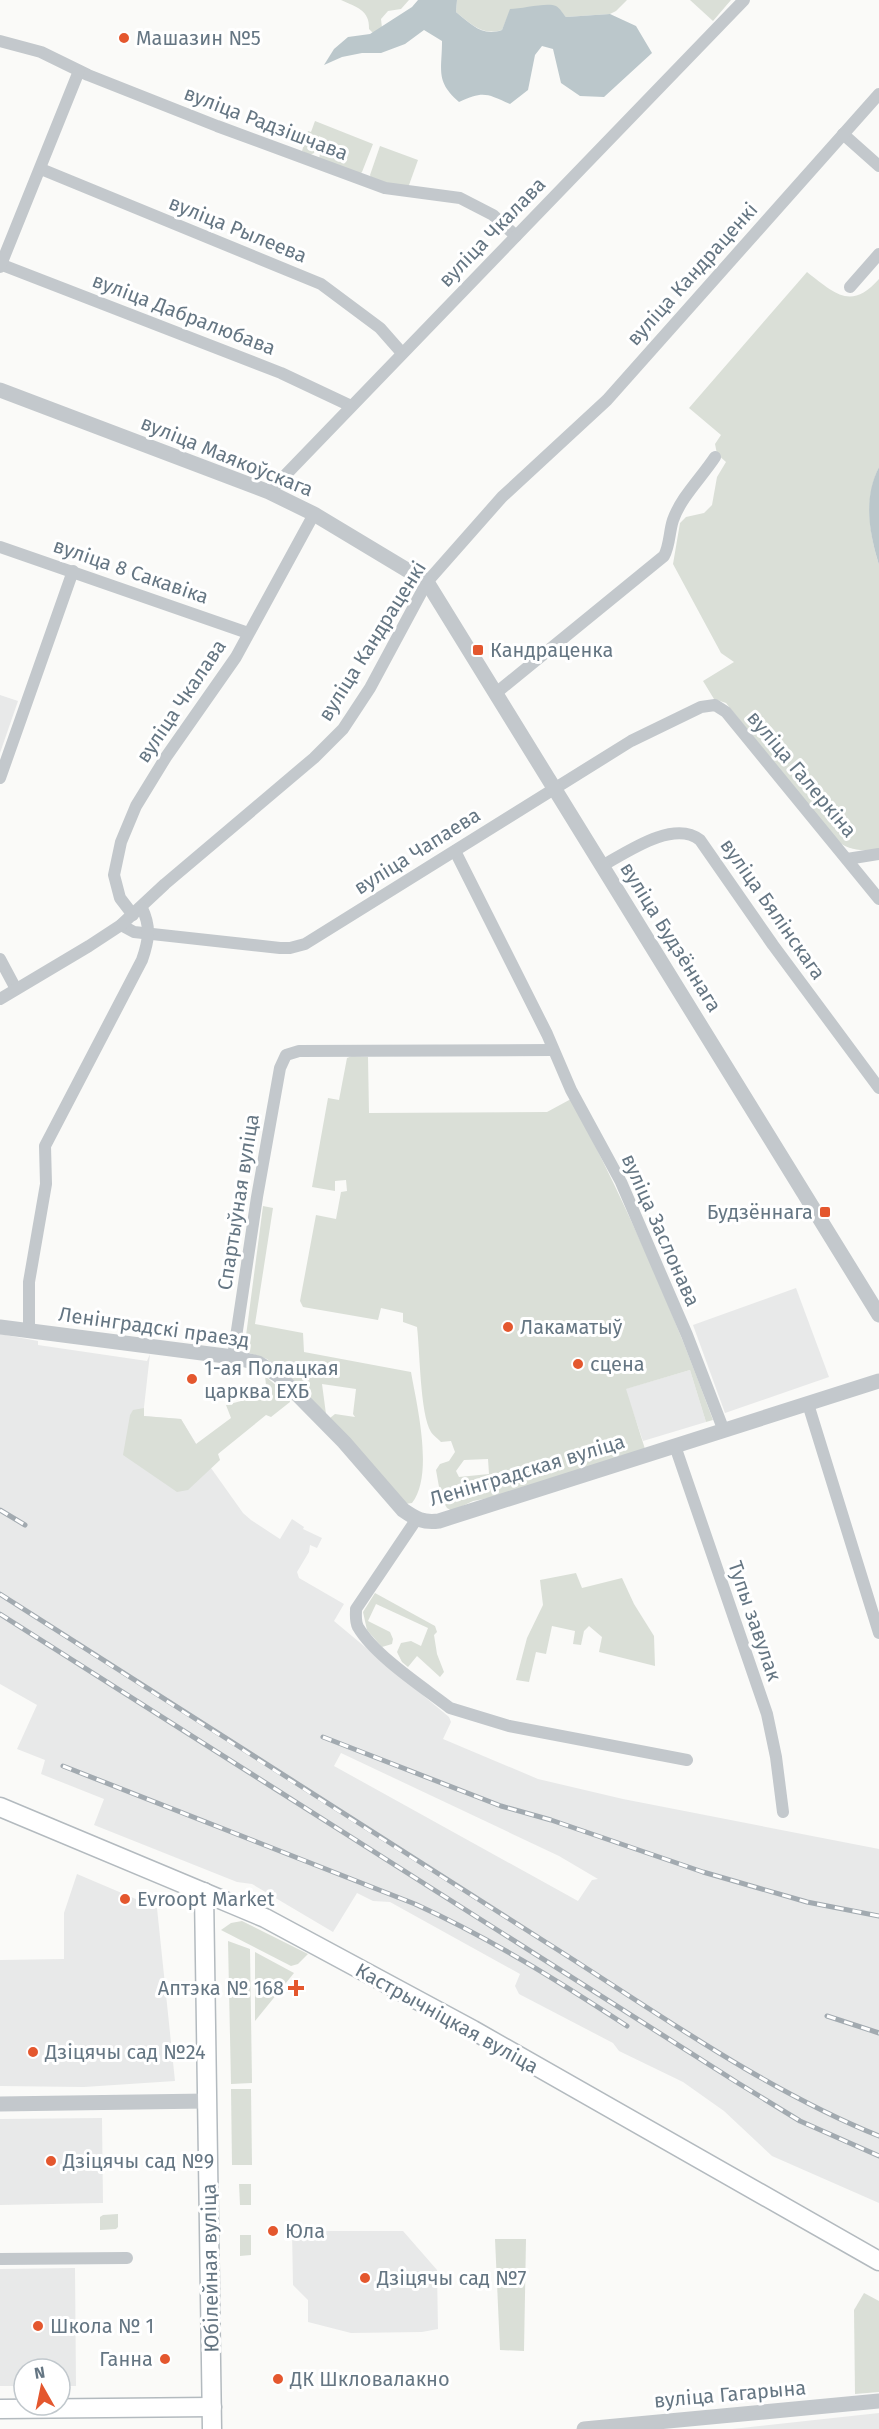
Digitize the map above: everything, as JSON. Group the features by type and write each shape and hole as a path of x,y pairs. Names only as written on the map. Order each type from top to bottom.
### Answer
{"main road":[{"name":"Кастрычніцкая вуліца","path":"0,1807 265,1918 473,2030 879,2261"},
{"name":"Юбілейная вуліца","path":"204,1892 212,2429"},
{"path":"0,2409 212,2407"}],"street":[{"name":"вуліца Чкалава","path":"269,492 744,0"},
{"name":"вуліца Радзішчава","path":"0,41 41,52 79,71 217,126 385,188 460,198 493,215 516,236"},
{"path":"0,266 79,71"},
{"name":"вуліца Кандраценкі","path":"0,999 121,925 165,884 314,758 343,729 370,688 427,582 502,497 606,400 879,94"},
{"path":"843,134 879,166"},
{"name":"вуліца Рылеева","path":"41,169 321,284 380,328 402,353"},
{"path":"850,287 879,254"},
{"name":"вуліца Дабралюбава","path":"0,266 281,373 351,406"},
{"name":"вуліца Маякоўскага","path":"0,390 269,492 314,514 427,582"},
{"path":"496,693 664,556 669,547 672,522 678,510 716,457"},
{"name":"вуліца Чкалава","path":"149,934 147,920 120,898 114,875 122,842 136,806 184,730 236,657 314,514"},
{"name":"вуліца 8 Сакавіка","path":"0,547 248,633"},
{"path":"0,778 73,571"},
{"name":"вуліца Будзённага","path":"427,582 879,1315"},
{"name":"вуліца Чапаева","path":"121,925 134,932 149,934 290,948 305,944 631,741 695,710 715,705"},
{"name":"вуліца Галеркіна","path":"715,705 726,712 848,859 879,900"},
{"name":"вуліца Бялінскага","path":"602,866 640,845 673,832 693,834 700,840 773,945 879,1088"},
{"name":"вуліца Заслонава","path":"455,851 547,1034 571,1090 621,1182 687,1335 724,1431"},
{"path":"848,859 879,854"},
{"path":"28,1332 29,1282 46,1184 45,1146 142,960 149,934"},
{"path":"0,959 16,989"},
{"name":"Спартыўная вуліца","path":"233,1357 257,1197 280,1068 286,1056 299,1051 552,1050"},
{"name":"Ленінградскі праезд","path":"0,1327 258,1362 278,1375 337,1434 403,1510 416,1520"},
{"name":"Ленінградская вуліца","path":"687,1760 509,1726 450,1708 373,1646 358,1627 355,1619 356,1609 416,1520 439,1521 879,1381"},
{"path":"808,1404 879,1633"},
{"name":"Тупы завулак","path":"675,1446 766,1714 776,1757 783,1812"},
{"path":"0,2104 207,2101"},
{"path":"0,2259 127,2258"},
{"name":"вуліца Гагарына","path":"584,2429 879,2401"}],"shaded area":[{"path":"341,0 409,0 401,9 388,11 381,19 382,28 374,34 369,29 365,13"},
{"path":"418,0 457,0 456,12 472,25 488,32 502,30 510,9 552,5 566,17 610,14 636,26 652,53 604,97 580,96 561,83 553,49 542,46 535,55 528,90 510,104 484,95 459,102 451,95 443,81 442,41 424,30 405,44 381,53 362,53 342,57 324,65 334,49 348,37 370,34 412,7"},
{"path":"457,0 627,0 610,14 566,17 548,7 511,9 502,30 488,31 477,28 456,12"},
{"path":"690,0 731,0 713,21"},
{"path":"315,121 373,144 359,175 319,159 323,138 319,136 314,153 310,155 302,151 308,131 311,132"},
{"path":"380,146 418,160 409,185 393,185 371,178"},
{"path":"807,272 834,292 851,296 869,289 879,279 879,467 871,491 870,515 879,565 879,850 858,850 838,842 726,703 714,699 703,681 734,662 721,653 673,564 680,523 686,517 704,513 712,505 717,477 726,462 717,454 715,444 721,435 689,408"},
{"path":"879,467 879,565 870,528 869,503"},
{"path":"0,695 18,701 0,753"},
{"path":"368,1057 369,1113 547,1112 571,1099 648,1257 713,1420 706,1422 690,1370 626,1389 645,1449 504,1495 473,1501 452,1511 447,1508 441,1498 436,1470 440,1464 449,1461 455,1452 451,1441 441,1442 431,1432 427,1423 417,1327 403,1322 403,1313 381,1308 378,1320 303,1307 300,1301 316,1215 336,1219 341,1192 347,1191 346,1180 335,1181 335,1191 312,1187 328,1098 339,1100 347,1058","holes":["488,1459 489,1474 459,1477 456,1471 464,1460"]},
{"path":"263,1206 273,1208 255,1324 303,1333 304,1352 411,1372 420,1421 423,1458 419,1491 412,1503 405,1504 330,1418 335,1414 355,1417 353,1414 356,1389 322,1384 326,1414 284,1371 267,1359 244,1351"},
{"path":"796,1288 829,1377 725,1413 693,1325"},
{"path":"0,1334 38,1341 38,1345 147,1361 150,1354 143,1416 181,1419 211,1468 243,1513 251,1520 280,1539 292,1519 304,1527 303,1529 322,1538 317,1548 310,1545 309,1552 297,1572 299,1578 344,1604 334,1621 449,1717 451,1722 443,1739 538,1779 623,1799 879,1849 879,2203 772,2156 724,2111 683,2082 619,2051 613,2043 519,1994 515,1986 520,1974 390,1902 373,1901 357,1893 333,1932 252,1884 237,1882 94,1825 104,1799 41,1774 45,1760 17,1749 37,1705 0,1684","holes":["341,1753 559,1856 598,1879 592,1880 578,1901 334,1766"]},
{"path":"690,1370 706,1422 643,1441 625,1389"},
{"path":"265,1376 289,1396 290,1402 271,1417 266,1415 218,1454 220,1460 188,1490 177,1492 123,1455 130,1415 133,1410 144,1408 144,1416 181,1419 196,1444 231,1418 226,1405 267,1394"},
{"path":"576,1573 582,1588 622,1578 634,1604 654,1636 655,1666 599,1652 602,1637 589,1626 584,1631 581,1645 573,1644 575,1631 552,1626 546,1654 536,1652 529,1682 516,1680 527,1638 543,1605 540,1580"},
{"path":"375,1593 435,1626 437,1654 444,1672 440,1677 417,1656 408,1667 402,1662 397,1652 401,1643 411,1641 421,1646 428,1628 376,1604 368,1621 390,1632 393,1639 392,1644 382,1647 367,1630 363,1612"},
{"path":"77,1874 157,1908 175,2081 84,2087 0,2086 0,1960 64,1959 64,1913"},
{"path":"242,1921 308,1954 298,1964 291,1966 221,1930 231,1923"},
{"path":"228,1941 250,1949 252,2083 231,2084"},
{"path":"255,1952 294,1973 255,2021"},
{"path":"231,2089 251,2089 252,2165 232,2165"},
{"name":"Дзіцячы сад №9","path":"102,2118 103,2203 0,2205 0,2119"},
{"path":"239,2184 251,2184 251,2205 240,2205"},
{"path":"118,2214 116,2229 100,2230 100,2217"},
{"name":"Дзіцячы сад №7","path":"292,2231 403,2231 437,2270 438,2329 422,2332 351,2333 308,2322 308,2300 293,2285"},
{"path":"240,2235 251,2235 251,2255 240,2256"},
{"path":"495,2239 526,2239 524,2351 500,2350"},
{"name":"Школа № 1","path":"75,2268 76,2386 72,2386 72,2357 12,2357 12,2386 0,2386 0,2269"},
{"path":"864,2293 879,2301 879,2392 855,2394 854,2310"},
{"path":"879,2413 879,2429 732,2429 833,2418"}],"railway":[{"path":"0,1510 25,1525"},
{"path":"0,1594 709,2047 835,2117 879,2136"},
{"path":"0,1614 738,2083 800,2121 879,2156"},
{"path":"323,1737 501,1806 551,1820 703,1872 807,1902 879,1916"},
{"path":"63,1766 415,1904 497,1946 627,2026"},
{"path":"827,2016 879,2033"}],"place":[{"name":"Машазин №5","path":"124,38"},
{"name":"Кандраценка","path":"478,650"},
{"name":"Будзённага","path":"825,1212"},
{"name":"Лакаматыў","path":"508,1327"},
{"name":"сцена","path":"578,1364"},
{"name":"1-ая Полацкая царква ЕХБ","path":"192,1379"},
{"name":"Evroopt Market","path":"125,1899"},
{"name":"Аптэка № 168","path":"296,1988"},
{"name":"Дзіцячы сад №24","path":"33,2052"},
{"name":"Дзіцячы сад №9","path":"51,2161"},
{"name":"Юла","path":"273,2231"},
{"name":"Дзіцячы сад №7","path":"365,2278"},
{"name":"Школа № 1","path":"38,2326"},
{"name":"Ганна","path":"165,2359"},
{"name":"ДК Шкловалакно","path":"278,2379"}]}
